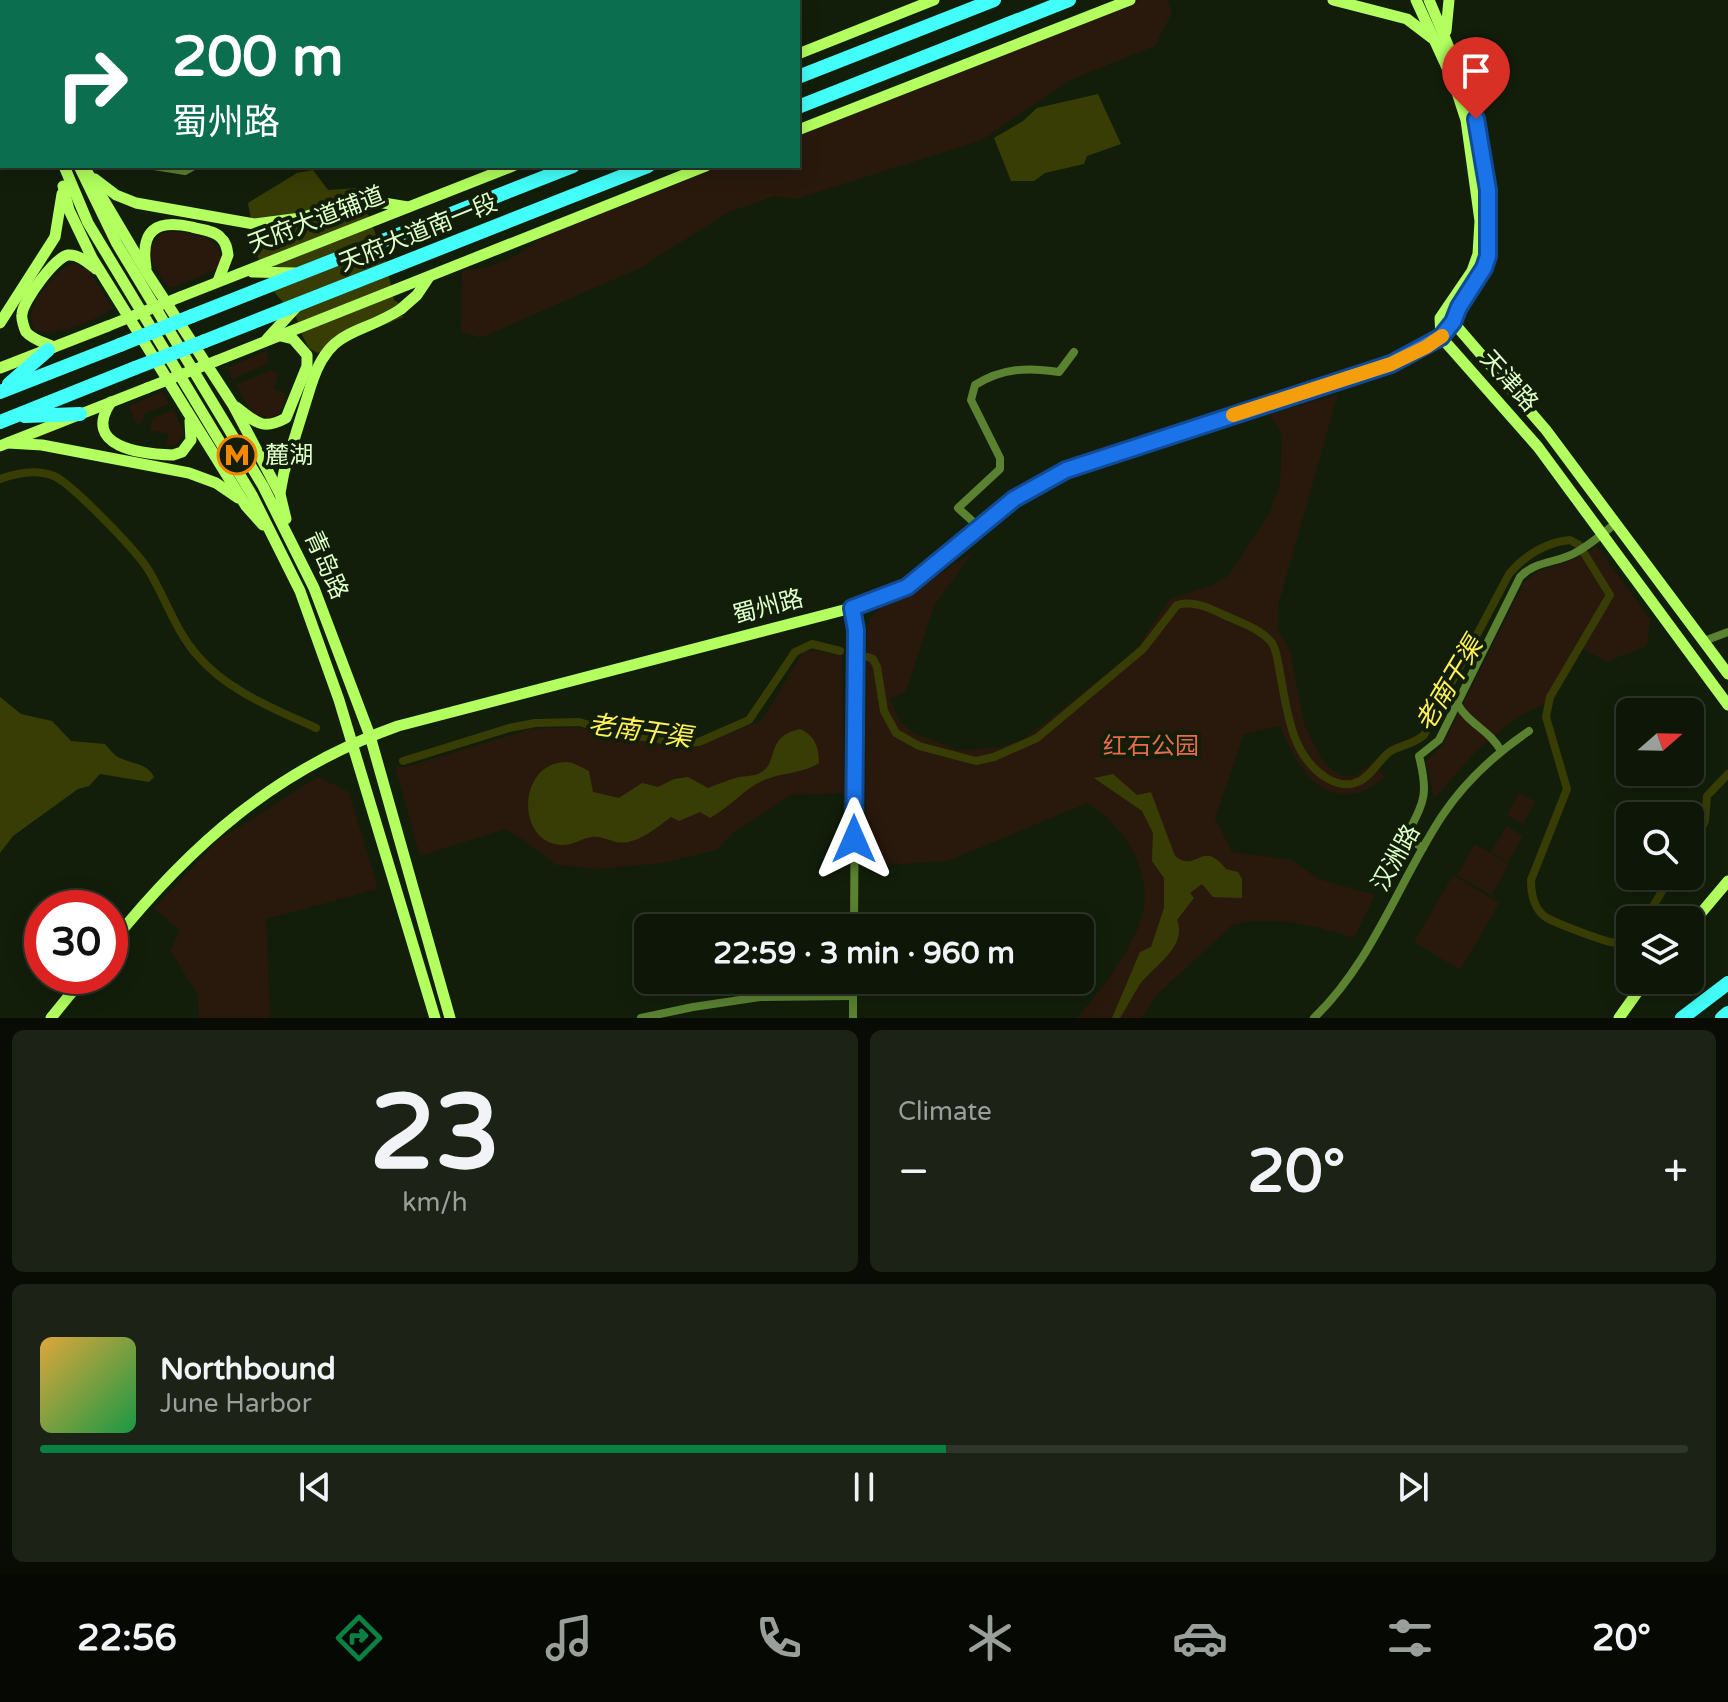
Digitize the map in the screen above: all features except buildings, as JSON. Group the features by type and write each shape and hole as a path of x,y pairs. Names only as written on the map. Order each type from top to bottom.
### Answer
{"highway":[{"path":"800,76 994,0"},
{"path":"800,106 1069,0"},
{"name":"天府大道南一段","path":"1,391 192,316 261,275 299,273 568,168"},
{"name":"天府大道南一段","path":"6,419 205,341 284,314 300,303 643,168"},
{"path":"1,391 51,348"},
{"path":"6,419 80,414"},
{"path":"1682,1018 1728,983"},
{"path":"1722,1018 1728,1013"}],"street":[{"path":"800,53 934,0"},
{"path":"800,129 1130,0"},
{"path":"1333,0 1407,19 1441,41"},
{"path":"1416,0 1441,41 1476,119 1486,170 1488,256 1453,322"},
{"path":"1431,0 1466,120 1480,221 1478,254 1472,271 1440,318 1441,337"},
{"path":"1441,41 1449,0"},
{"path":"0,323 55,237 63,168"},
{"name":"青岛路","path":"64,168 88,223 252,495 276,541 322,646 435,1018"},
{"name":"青岛路","path":"82,168 117,244 263,486 289,535 335,641 370,736 450,1018"},
{"path":"83,168 116,195 136,203 254,224 279,222 359,199 408,207"},
{"path":"166,168 185,171 190,168"},
{"name":"天府大道辅道","path":"51,348 242,272 261,275 373,221 508,168"},
{"path":"4,444 701,168"},
{"path":"92,177 147,273 233,405 280,494 289,535"},
{"path":"63,186 69,210 101,272 246,506 276,541"},
{"path":"147,273 144,246 148,237 160,226 179,225 214,232 221,237 228,255 218,281"},
{"path":"51,348 25,330 22,314 26,304 53,264 68,255 77,256 101,272"},
{"path":"280,494 318,364 332,343 401,309 417,295 430,277"},
{"path":"264,342 284,314"},
{"name":"蜀州路","path":"128,924 175,868 217,830 267,792 327,755 398,726 852,608 907,587 1027,491 1066,470 1391,364 1441,337 1453,322"},
{"name":"天津路","path":"1453,322 1546,430 1728,674"},
{"path":"233,405 258,424 269,426 286,418 307,366 307,355 293,339 280,336"},
{"name":"天津路","path":"1441,337 1538,447 1728,705"},
{"path":"0,368 51,348"},
{"path":"980,528 958,508 1000,469 1000,458 971,400 975,385 991,375 1031,367 1059,372 1074,352"},
{"path":"111,402 102,415 106,437 117,445 164,455 173,455 187,447 192,431 188,413"},
{"path":"4,444 42,445 189,473 216,483 246,506"},
{"path":"1423,848 1406,837 1424,801 1426,788 1419,756 1439,740 1520,577 1536,565 1582,549 1616,523"},
{"path":"852,608 856,630 854,914"},
{"path":"1704,641 1728,632"},
{"path":"1457,703 1468,720 1492,737 1501,751"},
{"name":"汉洲路","path":"1314,1018 1372,944 1423,848 1462,789 1501,751 1529,731"},
{"path":"1704,909 1728,881"},
{"path":"51,1018 70,994"},
{"path":"1619,1018 1636,994"},
{"path":"641,1018 760,997 853,996 853,1018"}],"green space":[{"path":"1141,0 1167,0 1172,13 1155,46 1068,81 982,140 796,199 774,196 727,213 640,268 480,338 461,331 462,270 483,268 504,261 540,238 717,168 800,168 800,135"},
{"path":"171,231 202,237 215,244 222,258 217,269 174,287 167,286 152,261 150,247 162,233"},
{"path":"76,263 89,271 113,308 64,330 35,330 31,316 39,297 56,275"},
{"path":"266,351 269,363 232,379 227,368"},
{"path":"271,370 279,374 274,389 286,394 279,414 268,418 252,413 236,385"},
{"path":"162,392 169,404 145,413 142,422 136,424 129,406"},
{"name":"红石公园","path":"1338,394 1278,606 1278,630 1290,652 1305,727 1324,763 1341,776 1356,776 1372,762 1385,777 1366,789 1349,794 1334,793 1308,775 1297,761 1280,726 1244,734 1215,818 1232,852 1292,860 1318,879 1375,895 1354,938 1279,921 1232,925 1157,995 1141,1018 1077,1018 1122,959 1141,919 1145,902 1144,885 1134,852 1113,824 1087,803 948,861 865,866 867,626 872,615 881,608 911,593 973,552 934,606 906,691 890,699 899,720 915,734 959,750 1001,747 1024,739 1134,652 1170,599 1213,585 1229,575 1269,514 1280,484 1282,433 1269,415"},
{"path":"173,410 184,432 177,444 166,446 169,434 150,430 153,418"},
{"path":"1597,547 1650,619 1647,646 1606,662 1577,645 1544,704 1519,716 1478,749 1434,799 1426,761 1442,746 1524,582 1539,571 1573,560"},
{"path":"814,650 842,656 844,793 791,795 733,833 716,850 663,863 597,869 556,865 505,829 420,856 395,767 406,767 530,729 576,727 677,748 699,746 762,720 803,652"},
{"path":"318,777 349,792 378,889 266,919 270,1018 199,1018 198,995 170,950 180,930 154,909 217,841"},
{"path":"1519,792 1535,801 1523,824 1507,815"},
{"path":"1507,826 1523,836 1508,862 1491,852"},
{"path":"1475,844 1509,864 1491,895 1457,875"},
{"path":"1453,875 1499,903 1460,970 1414,942"}],"shaded area":[{"path":"1098,94 1121,144 1087,156 1084,164 1045,173 1034,181 1011,181 994,138 1023,121 1037,108"},
{"path":"313,170 328,190 358,188 386,262 394,300 399,303 403,317 317,353 309,348 296,317 275,293 253,247 248,203 297,173"},
{"path":"0,697 21,714 52,721 71,741 105,744 113,754 143,766 154,777 149,782 100,774 89,786 78,789 13,836 0,853"},
{"path":"800,729 815,743 819,763 764,780 710,818 700,812 679,821 671,817 645,835 623,843 592,837 563,845 548,841 537,832 530,819 528,804 531,789 538,775 550,766 566,762 578,765 589,771 593,792 619,798 642,783 658,787 674,779 688,777 708,788 765,770 781,738"},
{"path":"1113,774 1137,795 1151,792 1175,856 1189,861 1211,856 1226,869 1238,872 1242,879 1242,898 1213,897 1202,884 1190,893 1194,898 1177,920 1178,938 1174,947 1140,984 1120,1018 1112,1018 1140,952 1151,947 1164,908 1164,878 1152,861 1153,833 1142,811 1094,778"}],"waterway":[{"name":"老南干渠","path":"0,479 34,472 54,476 63,482 132,549 155,582 183,635 209,668 252,698 316,728"},
{"name":"老南干渠","path":"868,657 877,667 884,711 896,733 919,746 976,761 994,757 1037,738 1143,649 1177,605 1189,603 1201,606 1250,626 1272,643 1292,731 1305,757 1325,777 1338,783 1351,784 1365,778 1391,751 1424,735 1509,574 1536,551 1570,540 1579,545 1610,595 1550,697 1546,717 1567,789 1531,880 1532,895 1544,916 1616,942"},
{"name":"老南干渠","path":"403,761 535,723 579,722 618,733 682,743 699,742 749,720 795,652 812,644 840,651"},
{"name":"老南干渠","path":"1704,823 1707,796 1728,774"},
{"name":"老南干渠","path":"1653,906 1663,890"}],"slow traffic":[{"path":"1233,415 1391,364 1442,336"}],"place":[{"name":"麓湖","path":"237,455"}],"route":[{"path":"854,839 856,630 852,608 907,587 1014,499 1066,470 1391,364 1441,337 1453,322 1488,256 1488,190 1476,119"}]}
